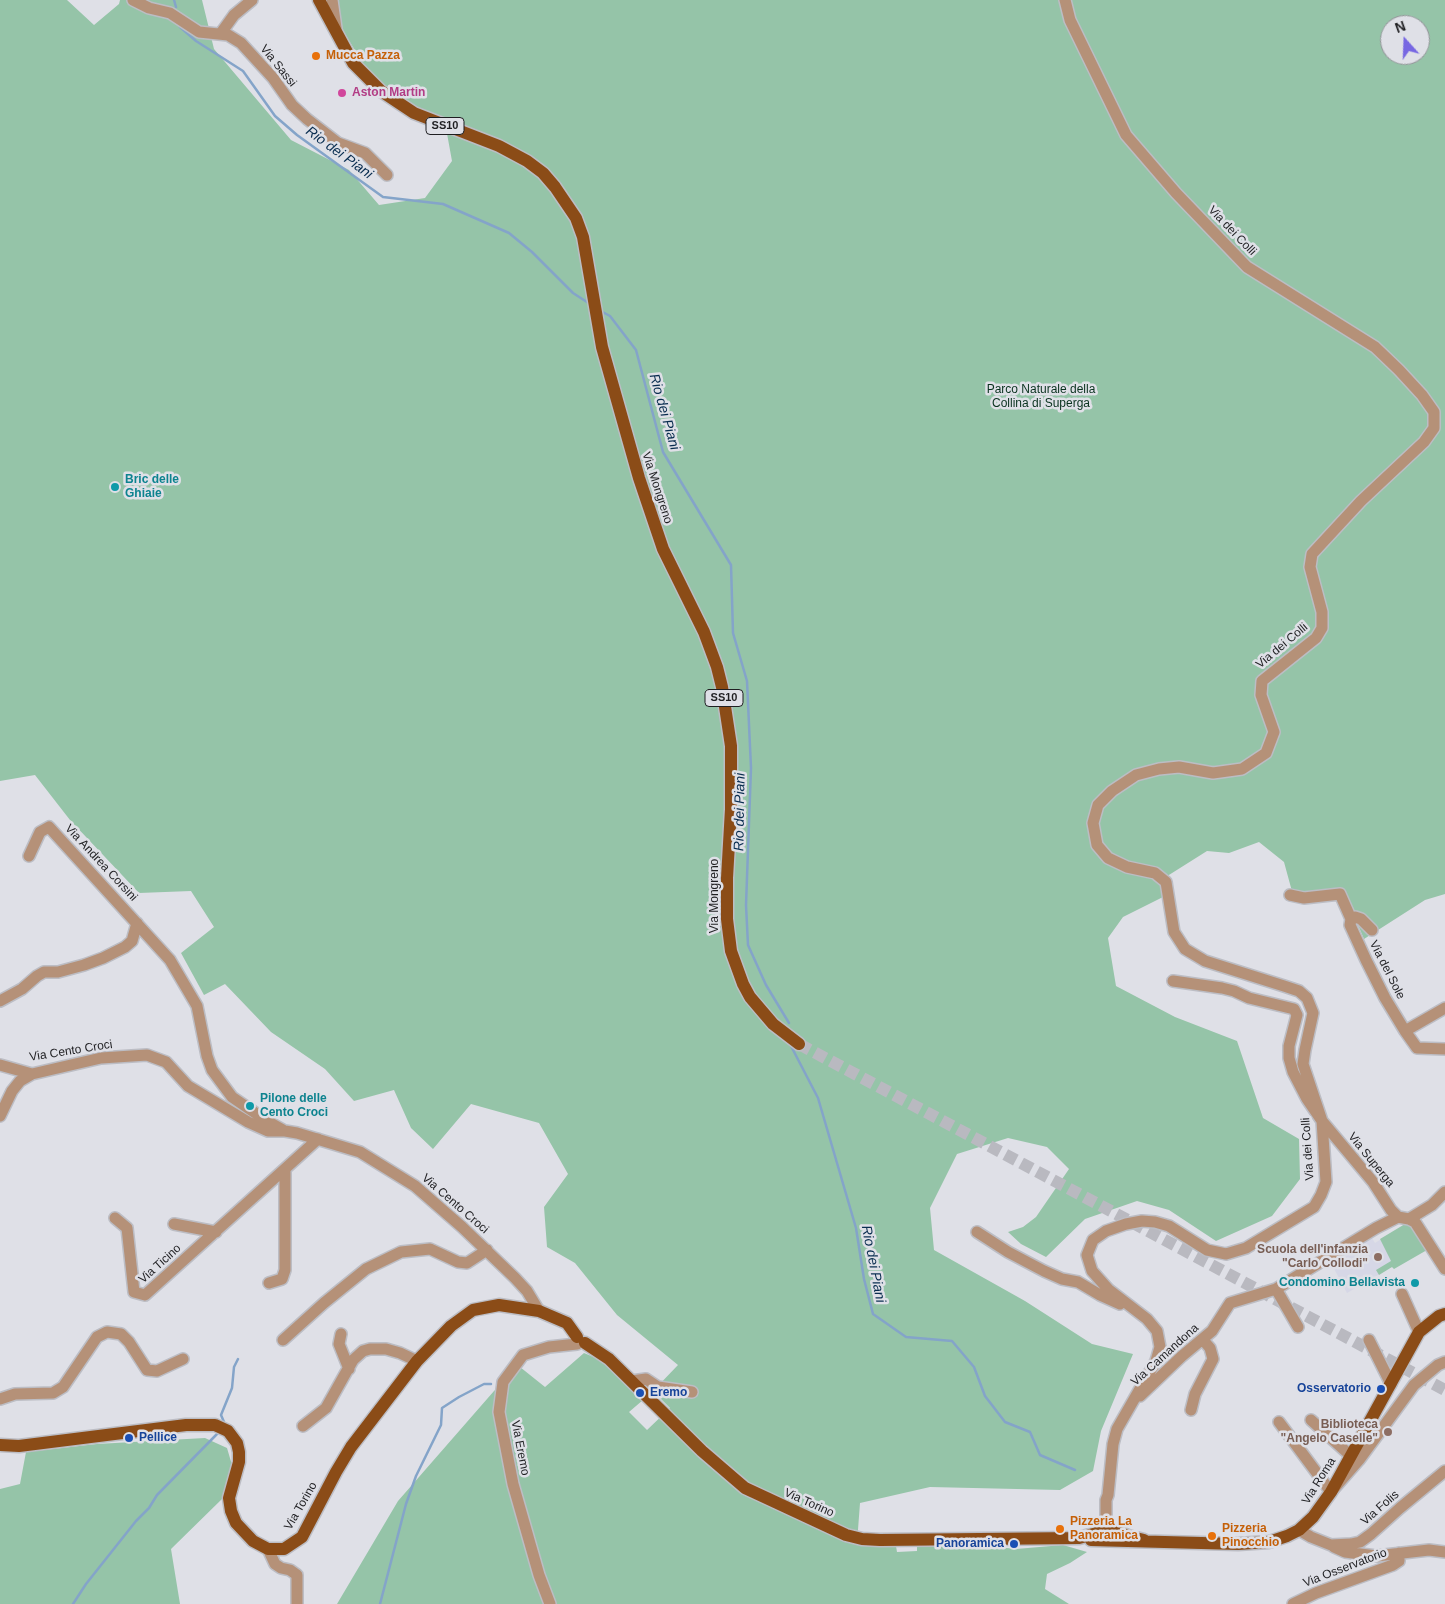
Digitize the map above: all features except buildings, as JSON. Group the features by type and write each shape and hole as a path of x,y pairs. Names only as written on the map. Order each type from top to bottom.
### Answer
{"main road":[{"name":"Via Mongreno","path":"319,0 336,34 360,71 380,91 414,113 510,150 543,173 576,218 583,237 602,347 639,478 658,537 708,641 722,688 731,746 731,809 727,878 727,919 731,951 743,984 750,997 773,1024 799,1044"},
{"name":"Via Torino","path":"268,1549 284,1549 302,1537 351,1447 417,1361 451,1326 474,1310 499,1305 539,1311 567,1324 580,1341 609,1358 702,1451 745,1488 846,1535 862,1539 880,1540 1079,1538 1085,1540 1111,1535"},
{"name":"Via Roma","path":"1111,1535 1144,1540 1201,1543 1261,1543 1284,1538 1299,1530 1313,1517 1331,1492 1419,1332 1439,1316 1445,1314"},
{"path":"0,1445 18,1446 186,1425 215,1425 228,1431 237,1442 238,1462 229,1498 231,1511 236,1523 253,1541 268,1549"}],"street":[{"name":"Via Sassi","path":"133,0 149,8 170,13 199,32 208,34 221,33 241,43 273,78 292,105 307,119 338,143 365,152 388,176"},
{"path":"221,33 234,14 252,0"},
{"name":"Via Mongreno","path":"332,0 336,34"},
{"name":"Via dei Colli","path":"1065,0 1070,20 1126,135 1176,193 1247,267 1375,347 1416,389 1434,412 1434,428 1424,442 1361,501 1312,554 1310,567 1322,612 1322,628 1316,638 1262,681 1261,695 1274,732 1266,753 1242,769 1213,773 1179,767 1160,768 1136,775 1112,791 1098,805 1093,823 1097,844 1108,858 1127,867 1154,873 1166,882 1174,932 1185,948 1205,961 1299,991 1307,998 1313,1013 1304,1050 1303,1064 1322,1121 1326,1182 1321,1196 1314,1207 1246,1248 1226,1254 1207,1250 1169,1226 1142,1221 1106,1230 1093,1240 1087,1255 1092,1271 1108,1289 1147,1319 1157,1331 1160,1347 1156,1361 1117,1429 1113,1444 1108,1495 1111,1499 1111,1535"},
{"name":"Via Andrea Corsini","path":"29,856 40,832 49,827 170,960 196,1006 212,1070 232,1097 285,1131"},
{"name":"Via del Sole","path":"1290,895 1304,898 1340,894 1351,919 1350,925 1366,960 1385,998 1405,1031 1417,1048 1445,1049"},
{"name":"Via del Sole","path":"1351,919 1355,917 1361,919 1372,930"},
{"path":"0,1001 22,989 44,972 58,972 84,965 125,947 132,941 137,923"},
{"name":"Via Superga","path":"1173,980 1222,988 1249,998 1294,1009 1297,1015 1289,1046 1289,1058 1293,1072 1307,1099 1322,1121 1373,1182 1391,1210 1415,1222 1445,1269"},
{"path":"1405,1031 1445,1008"},
{"name":"Via Cento Croci","path":"0,1065 32,1074 102,1058 147,1055 166,1062 188,1086 248,1122 268,1131 285,1131 360,1152 415,1186 487,1250 527,1291 539,1311"},
{"path":"0,1116 12,1091 20,1081 32,1074"},
{"name":"Via Ticino","path":"115,1218 127,1228 134,1292 145,1295 318,1139"},
{"path":"269,1283 282,1279 285,1270 285,1170"},
{"name":"Via Camandona","path":"1130,1406 1182,1356 1212,1331 1230,1303 1276,1289 1307,1272 1343,1247 1432,1205 1445,1192"},
{"name":"Via Ticino","path":"174,1224 216,1232"},
{"path":"977,1232 1008,1252 1044,1271 1062,1279 1078,1282 1100,1296 1127,1305"},
{"path":"283,1340 366,1269 401,1252 430,1249 458,1262 467,1263 487,1250"},
{"path":"1276,1289 1298,1327"},
{"path":"1402,1294 1419,1332"},
{"path":"0,1398 15,1394 53,1393 63,1387 97,1337 107,1332 121,1334 129,1342 147,1370 157,1371 182,1359"},
{"path":"341,1334 339,1344 349,1369"},
{"path":"1191,1410 1195,1394 1213,1359 1210,1348 1203,1340"},
{"path":"1369,1340 1391,1384"},
{"name":"Via Eremo","path":"550,1604 539,1575 513,1484 499,1412 502,1382 523,1355 549,1346 580,1341"},
{"path":"303,1426 326,1408 353,1360 363,1351 386,1349 400,1352 417,1361"},
{"path":"1279,1422 1331,1492 1359,1460 1414,1385 1438,1365 1445,1362"},
{"path":"632,1381 646,1379 658,1387 692,1392"},
{"path":"1311,1420 1351,1456"},
{"name":"Via Folis","path":"1299,1530 1310,1538 1331,1545 1351,1544 1367,1538 1445,1471"},
{"path":"1331,1545 1352,1554 1380,1556 1429,1550 1445,1552"},
{"path":"268,1549 275,1564 297,1575 298,1604"},
{"name":"Via Osservatorio","path":"1293,1604 1316,1593 1393,1565 1400,1561 1400,1553"}],"shaded area":[{"name":"Scuola dell'infanzia \"Carlo Collodi\"","path":"1405,1224 1394,1269 1392,1267 1347,1293 1331,1263 1372,1238 1375,1243"}],"green space":[{"name":"Parco Naturale della Collina di Superga","path":"0,0 67,0 94,25 119,4 120,0 202,0 214,49 291,140 349,170 379,205 425,198 452,161 446,128 374,81 343,31 329,0 1445,0 1445,894 1425,900 1364,939 1343,891 1293,895 1284,862 1259,842 1229,853 1207,851 1161,880 1171,893 1123,917 1108,938 1116,986 1175,1017 1237,1041 1263,1118 1299,1139 1300,1179 1272,1216 1216,1241 1169,1210 1137,1201 1085,1219 1046,1257 1021,1244 1008,1232 1023,1227 1036,1217 1069,1169 1047,1147 1008,1138 957,1154 930,1208 934,1250 1025,1301 1092,1344 1133,1354 1101,1431 1093,1471 1060,1490 930,1487 860,1503 857,1543 896,1546 897,1552 917,1551 917,1545 971,1544 1016,1549 1063,1545 1087,1552 1047,1574 1045,1589 1069,1604 337,1604 398,1501 494,1391 520,1367 545,1387 584,1353 608,1363 643,1400 629,1412 647,1430 670,1408 653,1391 678,1365 617,1315 575,1263 547,1247 544,1207 568,1174 539,1123 471,1104 433,1149 411,1128 394,1090 354,1101 325,1069 271,1032 225,984 204,995 181,953 214,927 191,891 139,893 70,820 35,775 0,781"},
{"path":"1405,1224 1411,1226 1427,1250 1394,1269 1392,1267 1379,1275 1376,1270 1391,1261 1380,1239"},
{"path":"205,1438 227,1448 232,1465 222,1499 171,1549 180,1604 0,1604 0,1489 20,1484 26,1452 97,1444"}],"waterway":[{"name":"Rio dei Piani","path":"174,0 176,7"},
{"name":"Rio dei Piani","path":"180,27 196,41 243,71 275,116 297,135 383,197 443,204 509,233 532,252 573,293 590,304"},
{"name":"Rio dei Piani","path":"599,310 610,316 636,350 663,452 731,565 733,633 747,681 751,768 746,905 748,945 766,985 789,1023"},
{"name":"Rio dei Piani","path":"791,1046 818,1098 856,1228 864,1279 873,1314 906,1337 952,1341 974,1367 985,1396 1005,1422 1030,1432 1040,1455 1075,1470"},
{"path":"224,1422 221,1415 232,1388 234,1367 238,1359"},
{"path":"380,1604 406,1504 416,1476 441,1425 442,1408 484,1384 491,1384"},
{"path":"73,1604 86,1584 136,1521 149,1508 157,1495 218,1433"}],"tunnel":[{"path":"799,1044 1445,1390"}],"place":[{"name":"Mucca Pazza","path":"316,56"},
{"name":"Aston Martin","path":"342,93"},
{"name":"Bric delle Ghiaie","path":"115,487"},
{"name":"Pilone delle Cento Croci","path":"250,1106"},
{"name":"Scuola dell'infanzia \"Carlo Collodi\"","path":"1378,1257"},
{"name":"Condomino Bellavista","path":"1415,1283"},
{"name":"Osservatorio","path":"1381,1389"},
{"name":"Eremo","path":"640,1393"},
{"name":"Biblioteca \"Angelo Caselle\"","path":"1388,1432"},
{"name":"Pellice","path":"129,1438"},
{"name":"Pizzeria La Panoramica","path":"1060,1529"},
{"name":"Pizzeria Pinocchio","path":"1212,1536"},
{"name":"Panoramica","path":"1014,1544"}]}
